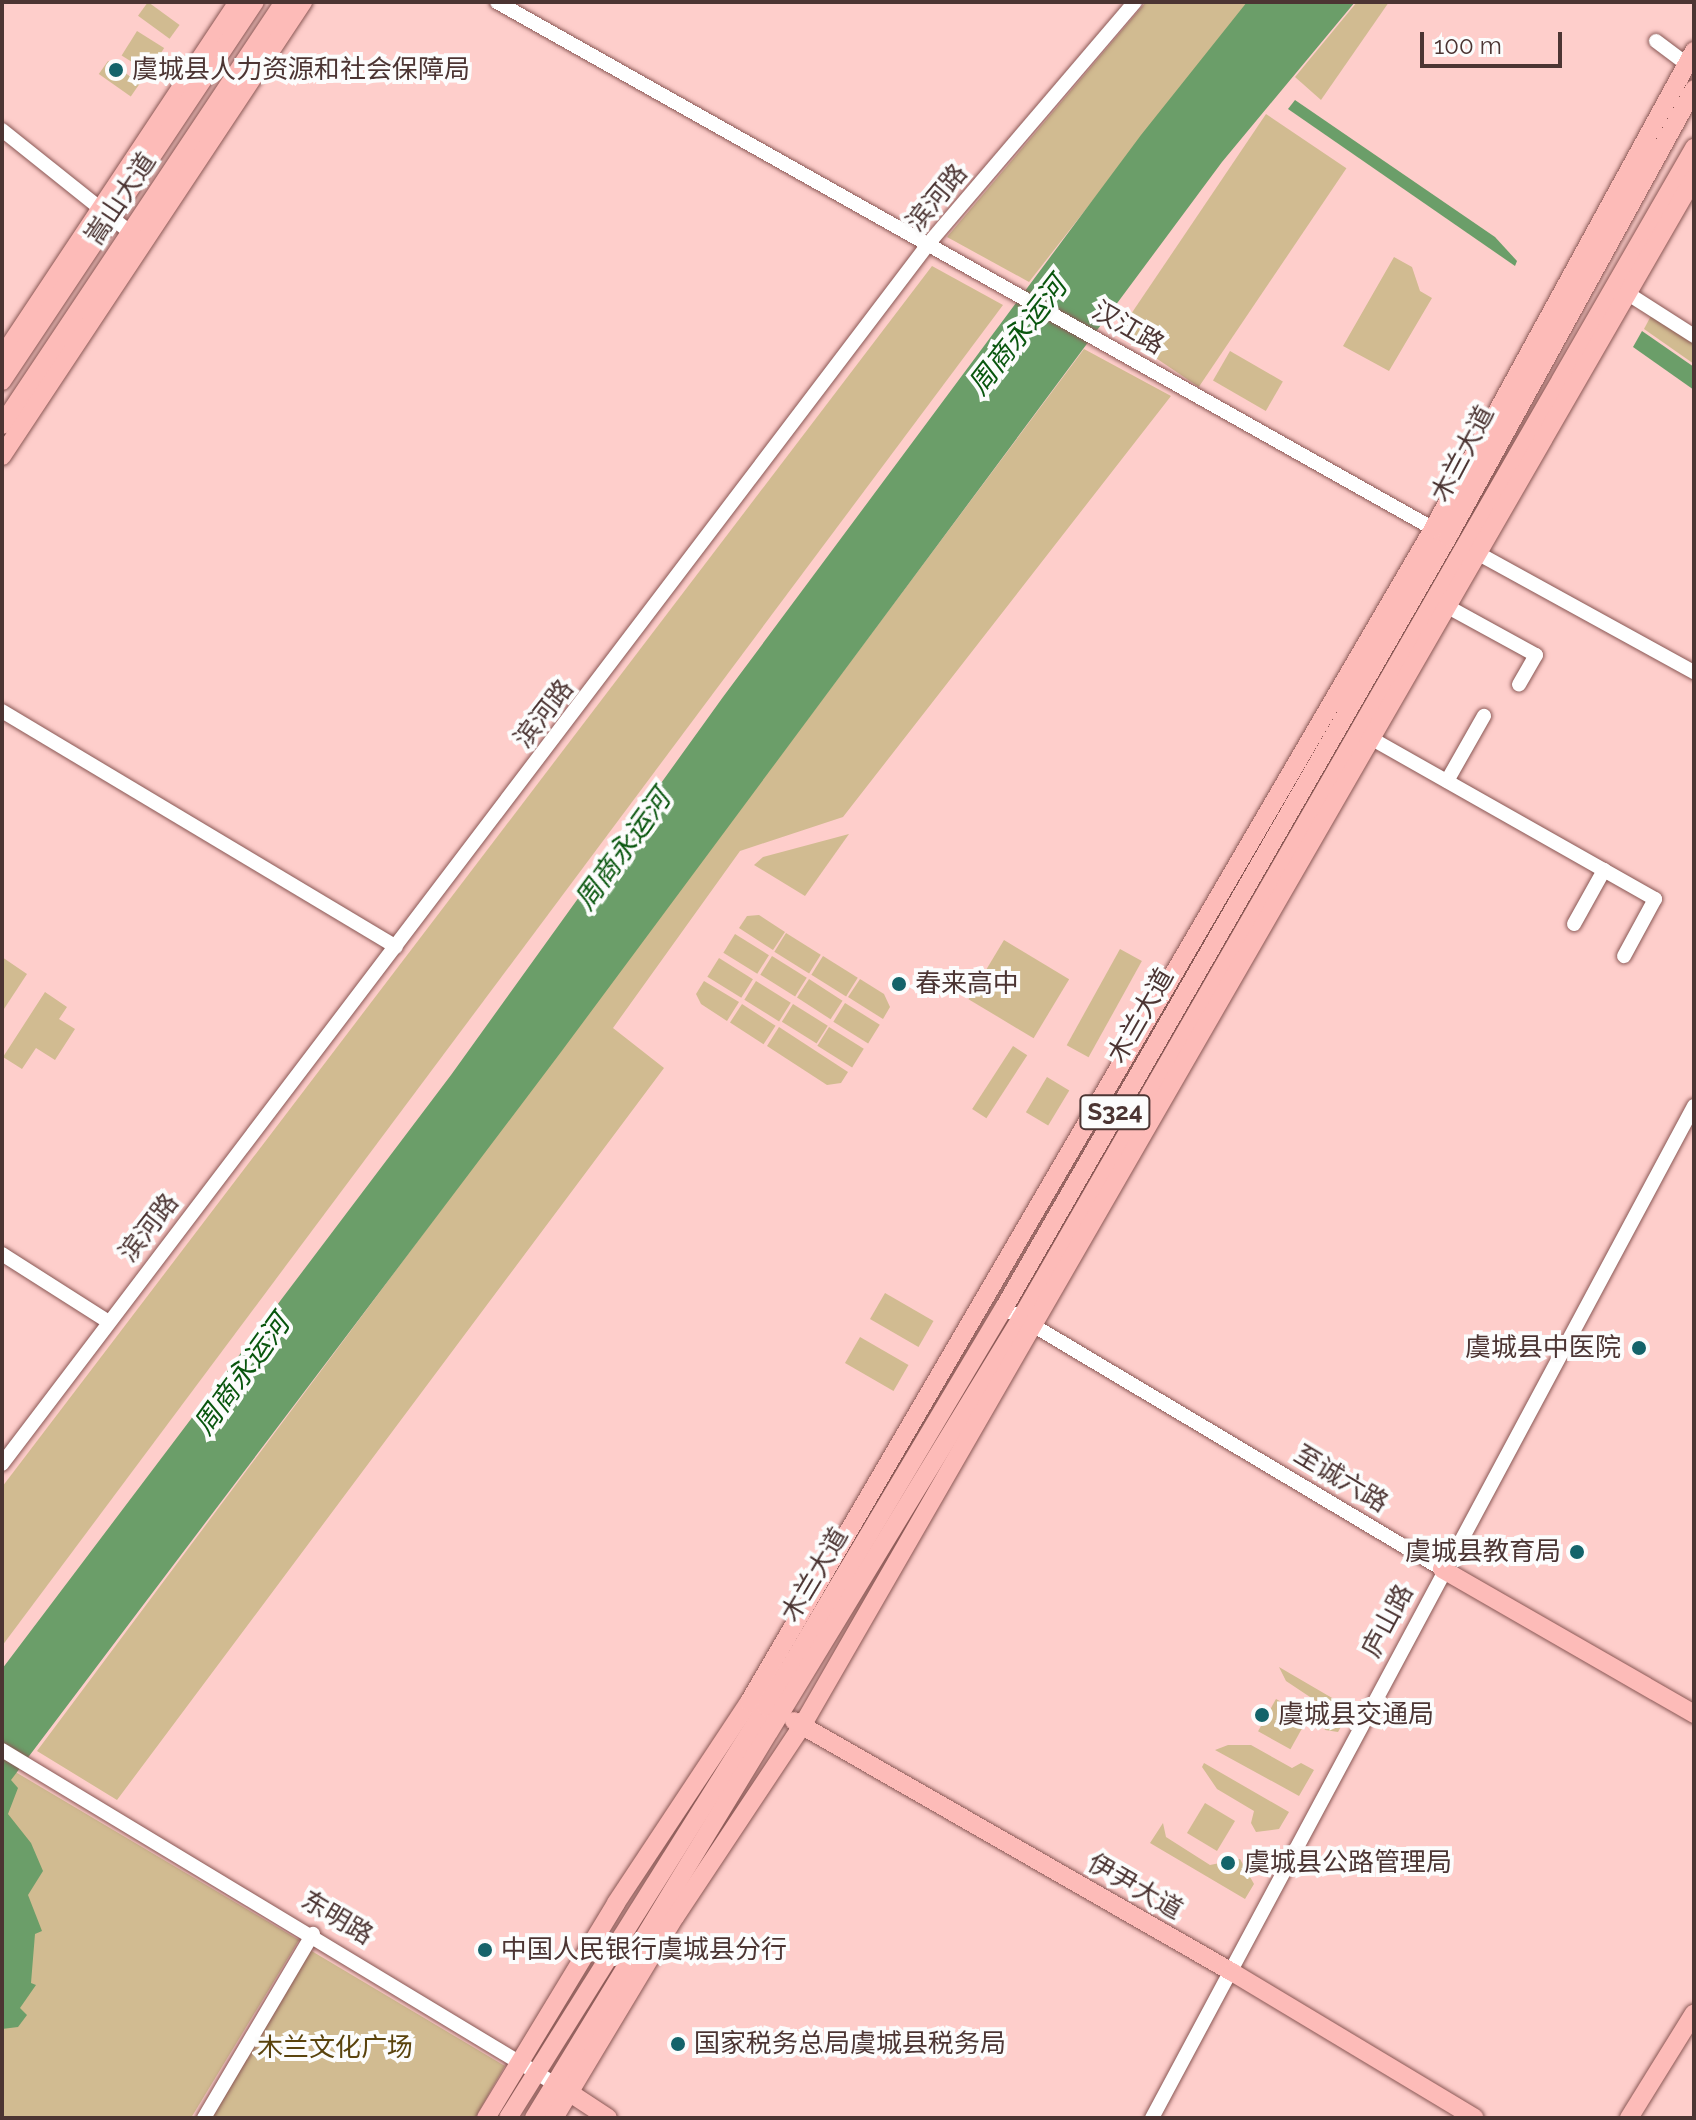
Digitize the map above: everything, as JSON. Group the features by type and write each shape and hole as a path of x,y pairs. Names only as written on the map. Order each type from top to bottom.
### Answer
{"main road":[{"path":"2,357 106,212 238,2"},
{"name":"嵩山大道","path":"2,381 106,212 255,2"},
{"name":"嵩山大道","path":"2,425 284,2"},
{"path":"2,456 303,2"},
{"path":"486,2118 528,2065 616,1903 749,1702 1440,533 1691,57"},
{"name":"木兰大道","path":"534,2118 562,2088 1694,89"},
{"name":"木兰大道","path":"508,2118 528,2065 775,1712 1028,1323 1622,290 1694,148"},
{"path":"1622,290 1694,178"},
{"path":"554,2118 562,2088 802,1726 1028,1323 1450,608 1473,551"},
{"name":"至诚六路","path":"1442,1569 1694,1714"},
{"name":"伊尹大道","path":"775,1712 1232,1972 1475,2118"},
{"path":"1629,2118 1694,2013"},
{"name":"东明路","path":"562,2088 608,2118"}],"street":[{"name":"汉江路","path":"497,2 1440,533 1694,672"},
{"name":"滨河路","path":"2,1464 107,1321 396,947 929,243 1135,2"},
{"path":"1656,41 1691,57"},
{"path":"2,130 130,232"},
{"path":"1622,290 1694,336"},
{"path":"1450,608 1536,655 1519,684"},
{"path":"2,711 396,947"},
{"path":"1447,781 1484,716"},
{"path":"1374,740 1655,899 1624,956"},
{"path":"1574,924 1604,870"},
{"name":"庐山路","path":"1152,2118 1232,1972 1442,1569 1694,1106"},
{"path":"2,1254 107,1321"},
{"name":"至诚六路","path":"1004,1308 1442,1569"},
{"name":"东明路","path":"2,1750 313,1934 562,2088"},
{"path":"204,2118 313,1934"}],"green space":[{"path":"148,2 180,25 170,39 138,16"},
{"path":"1146,2 1248,2 1029,282 947,237"},
{"path":"1357,2 1389,2 1321,100 1295,77"},
{"path":"137,31 164,48 149,73 122,56"},
{"path":"108,61 140,83 131,96 99,74"},
{"path":"1266,114 1346,168 1199,387 1118,333"},
{"path":"1394,257 1412,267 1420,291 1432,298 1389,371 1343,346"},
{"path":"932,266 1003,305 2,1646 2,1487"},
{"path":"1653,312 1694,339 1694,364 1644,329"},
{"path":"1084,349 1171,396 843,817 740,851 613,1028 664,1068 117,1800 37,1751"},
{"path":"1230,351 1283,382 1266,411 1213,380"},
{"path":"849,834 805,896 754,865 763,857"},
{"path":"759,915 785,932 773,950 739,928 747,916"},
{"path":"786,933 821,955 809,973 774,952"},
{"path":"735,934 769,955 757,974 723,953"},
{"path":"1004,940 1069,979 1034,1038 968,999"},
{"path":"1120,949 1142,961 1089,1057 1067,1045"},
{"path":"772,956 807,978 795,996 760,975"},
{"path":"823,956 858,978 846,996 811,975"},
{"path":"2,957 27,974 2,1012"},
{"path":"719,958 753,979 741,998 707,977"},
{"path":"809,979 843,1001 831,1019 797,997"},
{"path":"860,979 884,994 890,1007 883,1019 848,997"},
{"path":"704,981 739,1002 727,1021 701,1004 696,994"},
{"path":"756,981 791,1003 779,1021 744,1000"},
{"path":"45,992 67,1007 59,1019 75,1029 55,1060 36,1048 22,1069 3,1057"},
{"path":"845,1003 880,1025 868,1043 833,1022"},
{"path":"742,1004 776,1026 764,1044 730,1022"},
{"path":"793,1004 828,1026 817,1044 782,1022"},
{"path":"779,1027 848,1072 841,1083 827,1085 767,1046"},
{"path":"829,1027 864,1049 852,1067 817,1046"},
{"path":"1013,1046 1027,1055 986,1118 972,1109"},
{"path":"1047,1077 1069,1090 1048,1126 1026,1112"},
{"path":"885,1293 933,1321 918,1347 870,1319"},
{"path":"860,1337 908,1365 893,1391 845,1363"},
{"path":"1279,1667 1351,1709 1338,1732 1325,1730 1322,1722 1331,1711 1286,1681"},
{"path":"1276,1699 1308,1717 1290,1749 1258,1731"},
{"path":"1228,1745 1251,1745 1292,1768 1301,1763 1314,1770 1299,1796 1215,1750"},
{"path":"1204,1763 1289,1812 1279,1829 1256,1832 1251,1823 1254,1811 1217,1789 1202,1767"},
{"path":"2,1764 299,1940 191,2118 2,2118"},
{"path":"1205,1803 1235,1821 1217,1851 1187,1833"},
{"path":"1163,1823 1166,1837 1210,1865 1240,1859 1254,1884 1245,1899 1150,1843"},
{"name":"木兰文化广场","path":"310,1950 505,2066 475,2118 211,2118"}],"water":[{"name":"周商永运河","path":"1247,2 1355,2 1222,162 561,1052 11,1780 18,1788 8,1814 31,1843 43,1871 28,1895 42,1931 35,1934 31,1983 36,1985 20,2008 27,2015 18,2027 2,2029 2,1669 451,1075 723,697 1141,135"},
{"path":"1295,100 1495,237 1517,261 1515,266 1288,109"},
{"path":"1642,331 1694,367 1694,390 1633,347"}],"place":[{"name":"虞城县人力资源和社会保障局","path":"116,70"},
{"name":"春来高中","path":"899,984"},
{"name":"虞城县中医院","path":"1639,1348"},
{"name":"虞城县教育局","path":"1577,1552"},
{"name":"虞城县交通局","path":"1262,1715"},
{"name":"虞城县公路管理局","path":"1228,1863"},
{"name":"中国人民银行虞城县分行","path":"485,1950"},
{"name":"国家税务总局虞城县税务局","path":"678,2044"}]}
